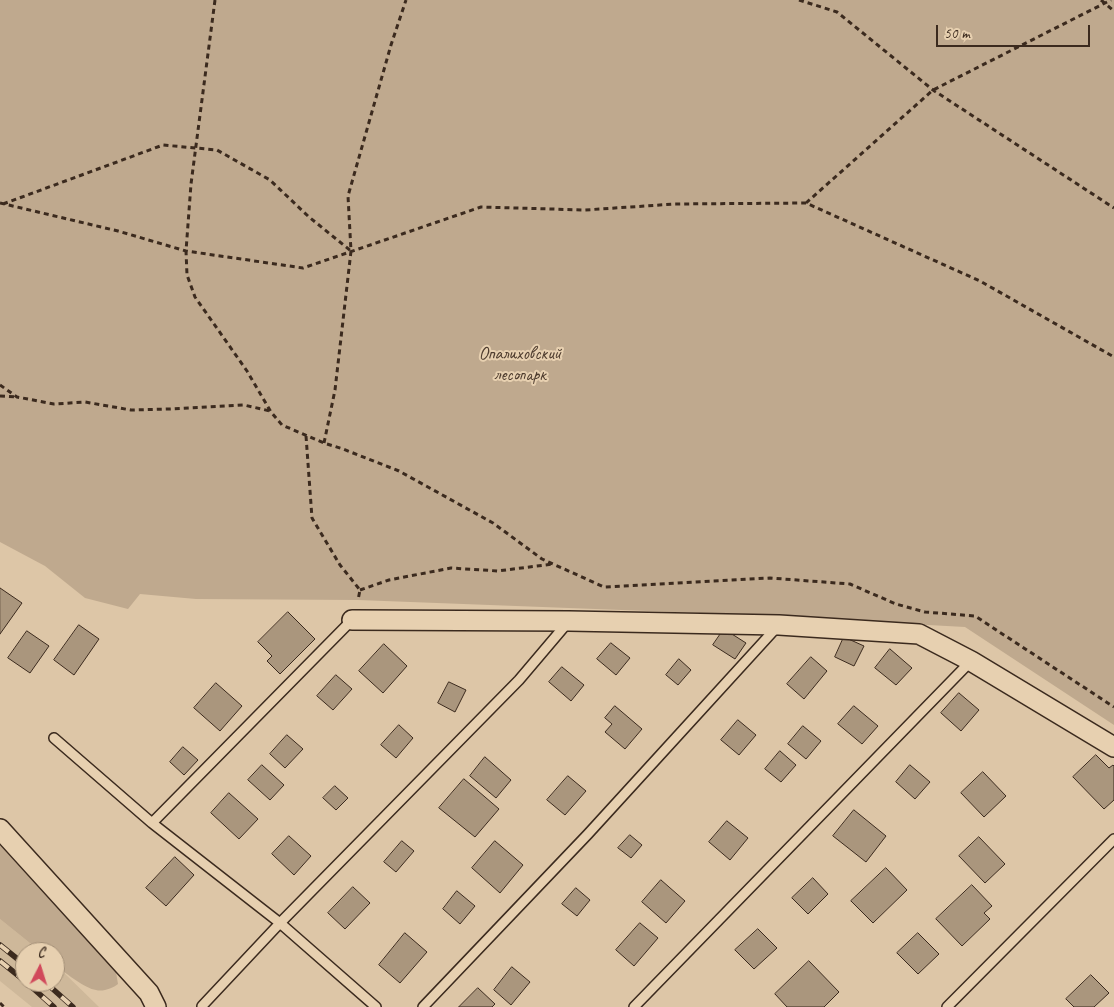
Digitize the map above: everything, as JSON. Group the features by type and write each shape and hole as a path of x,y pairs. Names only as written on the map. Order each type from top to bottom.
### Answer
{"street":[{"path":"352,620 569,621 779,625 919,634 971,660 1114,747"},
{"path":"0,829 149,993 156,1007"}],"lane":[{"path":"152,823 352,620"},
{"path":"202,1006 280,923 520,680 569,621"},
{"path":"423,1007 588,834 779,625"},
{"path":"634,1007 971,660"},
{"path":"54,738 152,823 280,923 376,1007"},
{"path":"947,1007 1114,839"}],"path":[{"path":"215,0 191,184 186,275 195,297 247,371 271,412 282,425 399,471 493,523 542,559 604,587 770,578 850,584 896,604 918,610 974,616 1114,707"},
{"path":"324,443 335,390 351,251 348,196 391,45 406,0"},
{"path":"799,0 838,12 933,90 1114,208"},
{"path":"1101,0 1114,11"},
{"path":"806,203 933,90 1111,0"},
{"path":"1,204 163,145 217,150 270,180 308,216 351,251"},
{"path":"1,204 118,231 186,251 303,268 481,207 585,210 676,204 806,203 980,281 1114,357"},
{"path":"0,385 17,397"},
{"path":"0,396 17,397 54,404 85,402 131,410 169,410 244,405 271,412"},
{"path":"306,436 312,518 340,565 360,590"},
{"path":"360,590 389,580 451,568 498,572 554,564"},
{"path":"352,620 360,590"},
{"path":"0,1003 4,1007"}],"shaded area":[{"path":"0,919 29,942 15,942 15,992 65,992 65,974 99,1007 32,1007 0,981"}],"green space":[{"name":"Опалиховский лесопарк","path":"0,0 1114,0 1114,725 965,627 727,614 358,600 196,599 140,594 128,609 85,598 45,566 0,542"},
{"path":"0,838 104,950 116,972 118,984 102,990 86,986 65,972 65,942 29,942 0,919"}],"building":[{"path":"0,588 22,603 0,634"},
{"path":"288,612 315,639 280,674 267,661 272,656 258,642"},
{"path":"79,625 99,639 74,675 54,660"},
{"path":"724,629 746,643 735,659 713,645"},
{"path":"27,631 49,646 30,673 8,658"},
{"path":"844,637 864,646 854,666 835,657"},
{"path":"611,643 630,658 616,675 597,659"},
{"path":"384,644 407,666 383,693 359,671"},
{"path":"890,649 912,668 896,685 875,668"},
{"path":"811,657 827,671 804,699 787,684"},
{"path":"679,659 691,670 678,685 666,675"},
{"path":"562,667 584,685 571,701 549,682"},
{"path":"336,675 352,689 333,710 317,696"},
{"path":"449,682 466,690 455,712 438,703"},
{"path":"216,683 242,706 220,731 194,708"},
{"path":"959,693 979,710 961,731 941,713"},
{"path":"615,706 642,729 625,749 605,732 612,724 605,718"},
{"path":"854,706 878,726 862,744 838,724"},
{"path":"738,720 756,735 739,755 721,740"},
{"path":"399,725 413,738 396,758 381,745"},
{"path":"803,726 821,741 806,759 788,744"},
{"path":"287,735 303,749 285,768 270,754"},
{"path":"183,747 198,760 184,775 170,762"},
{"path":"780,751 796,765 781,782 765,769"},
{"path":"1096,755 1109,768 1114,766 1114,800 1104,809 1073,777"},
{"path":"485,757 511,780 496,798 470,776"},
{"path":"262,765 284,785 270,800 248,780"},
{"path":"910,765 930,782 915,799 896,782"},
{"path":"983,772 1006,796 984,817 961,793"},
{"path":"568,776 586,791 565,815 547,800"},
{"path":"464,779 499,809 475,837 439,808"},
{"path":"335,786 348,798 336,810 323,798"},
{"path":"229,793 258,819 239,839 211,813"},
{"path":"854,810 886,836 866,862 833,836"},
{"path":"727,821 748,838 730,860 709,842"},
{"path":"630,835 642,845 631,858 618,848"},
{"path":"289,836 311,856 294,875 272,854"},
{"path":"979,837 1005,864 985,883 959,856"},
{"path":"402,841 414,851 396,872 384,862"},
{"path":"495,841 523,865 500,893 472,868"},
{"path":"175,857 194,875 166,906 146,888"},
{"path":"886,868 907,890 873,923 851,901"},
{"path":"813,878 828,894 808,914 792,898"},
{"path":"661,880 685,901 666,923 642,902"},
{"path":"972,885 992,906 984,913 990,919 962,946 936,919"},
{"path":"353,887 370,903 345,929 328,913"},
{"path":"576,888 590,900 577,916 562,904"},
{"path":"457,891 475,906 460,924 443,909"},
{"path":"640,923 658,938 634,966 616,950"},
{"path":"758,929 777,948 754,969 735,950"},
{"path":"405,933 427,952 400,983 379,965"},
{"path":"918,933 939,954 918,974 897,953"},
{"path":"809,961 839,992 824,1007 787,1007 775,994"},
{"path":"512,967 530,982 511,1005 494,990"},
{"path":"1091,975 1109,993 1094,1007 1074,1007 1066,999"},
{"path":"478,988 495,1004 492,1007 459,1007"}],"railway":[{"path":"0,945 15,957"},
{"path":"0,961 15,973"},
{"path":"37,992 54,1007"},
{"path":"56,992 73,1007"}]}
